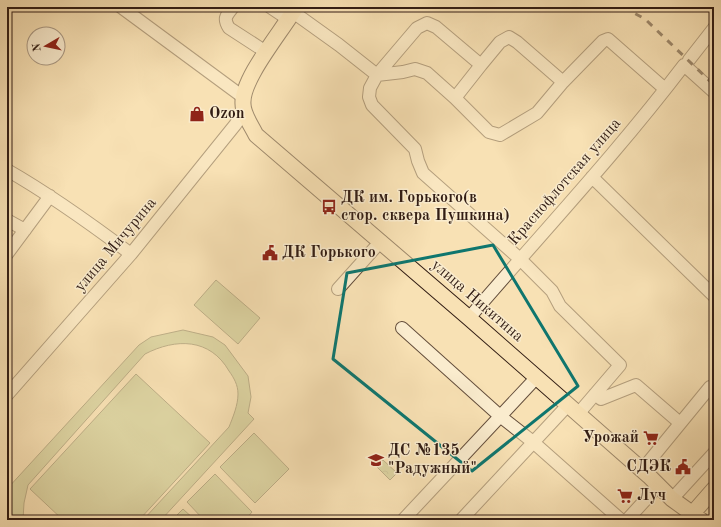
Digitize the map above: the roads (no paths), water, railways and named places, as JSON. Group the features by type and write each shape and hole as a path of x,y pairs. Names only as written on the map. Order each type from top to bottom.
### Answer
{"main road":[{"path":"244,112 242,104 243,96 248,82 266,52 293,13"},
{"name":"улица Никитина","path":"244,112 256,135 381,241 642,470 672,499 697,518"},
{"path":"697,518 714,489"}],"street":[{"path":"122,7 243,96"},
{"path":"233,7 226,17 225,22 229,28 266,52"},
{"path":"270,7 293,13 339,45 377,75 415,69 427,73 489,132 500,135 537,113 563,82 603,41 608,39 665,89"},
{"path":"461,520 533,442 573,409 595,394 620,364 560,306 552,291 520,259 423,173 415,149 372,105 369,97 370,88 377,75 417,28 426,23 436,27 481,65"},
{"name":"Краснофлотская улица","path":"469,318 592,177 714,28"},
{"path":"455,98 500,42 508,37 517,42 563,82"},
{"path":"687,62 714,92"},
{"name":"улица Мичурина","path":"7,395 131,254 244,112"},
{"path":"7,170 80,215 131,254"},
{"path":"592,177 714,296"},
{"path":"7,254 50,196"},
{"path":"7,220 25,230"},
{"path":"338,289 381,241"},
{"path":"402,328 500,416 533,442 621,520"},
{"path":"403,520 536,378"},
{"path":"595,394 601,399 636,385 680,423"},
{"path":"642,470 710,387 714,391"},
{"path":"672,499 714,453"},
{"path":"627,520 658,486"}],"railway":[{"path":"623,7 645,19 714,85"}],"place":[{"name":"Ozon","path":"197,114"},
{"name":"ДК им. Горького(в стор. сквера Пушкина)","path":"329,207"},
{"name":"ДК Горького","path":"270,253"},
{"name":"Урожай","path":"651,438"},
{"name":"ДС №135 \"Радужный\"","path":"376,460"},
{"name":"СДЭК","path":"683,467"},
{"name":"Луч","path":"625,496"}]}
